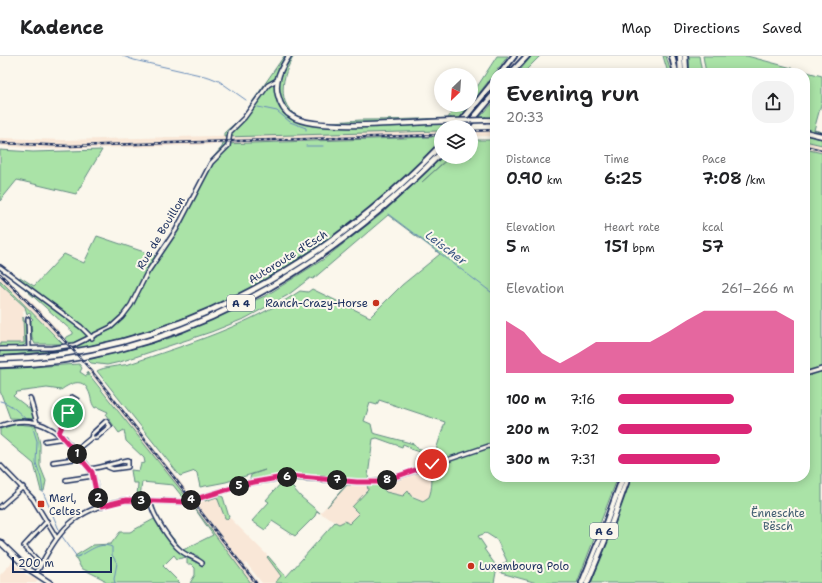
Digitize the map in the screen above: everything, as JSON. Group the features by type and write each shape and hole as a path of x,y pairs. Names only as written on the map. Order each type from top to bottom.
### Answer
{"highway":[{"path":"505,68 513,56"},
{"path":"514,68 522,56"},
{"path":"515,68 526,56"},
{"path":"672,56 675,68"},
{"path":"680,56 681,68"},
{"path":"685,56 686,68"},
{"path":"463,120 490,86"},
{"path":"472,120 490,99"},
{"name":"Autoroute d'Esch","path":"0,359 68,353 123,342 177,325 243,296 290,269 344,232 386,197 434,152"},
{"name":"Autoroute d'Esch","path":"0,365 70,359 123,348 179,330 245,302 291,276 346,238 390,202 434,161"},
{"name":"A 6","path":"582,583 621,482"},
{"name":"A 6","path":"587,583 610,528 626,482"}],"main road":[{"name":"Rue de Bouillon","path":"277,80 281,68 289,56"},
{"path":"277,80 278,97 285,110 293,118 307,123 334,125 490,120"},
{"path":"810,133 822,136"},
{"path":"0,542 15,558 50,583"}],"street":[{"name":"Rue de Bouillon","path":"0,349 65,347 92,338 111,327 127,312 147,273 182,220 211,164 228,146 230,132 244,118 268,85 277,80"},
{"path":"0,267 81,327 92,338"},
{"path":"28,319 29,348"},
{"path":"810,373 822,369"},
{"path":"59,433 68,413 72,412 77,400 72,397 66,409 68,413"},
{"path":"30,398 37,423"},
{"path":"75,451 91,438 92,434 106,421 110,426 96,438 91,438"},
{"path":"2,425 32,422 59,433 65,438 90,469 102,506"},
{"path":"45,441 65,438"},
{"path":"36,574 56,537 62,530 77,517 102,506 126,500 186,502 249,483 289,476 357,482 381,482 490,446"},
{"path":"53,462 80,458"},
{"path":"90,469 128,467 128,460 111,463 108,467"},
{"path":"0,465 23,487 47,521 56,537"},
{"path":"66,480 93,476"},
{"path":"0,507 23,487"},
{"path":"151,502 156,518 180,550 202,564"},
{"path":"41,564 24,546 47,521"}],"shaded area":[{"path":"490,129 490,136 478,136 478,130"},
{"path":"434,130 434,137 105,148 45,149 0,146 0,138 65,140"},
{"path":"810,142 822,145 822,153 810,150"},
{"path":"0,272 32,302 62,334 58,338 0,280"},
{"path":"0,284 26,309 23,311 25,334 24,343 0,343"},
{"path":"86,368 92,369 193,498 188,499 183,494"},
{"path":"428,467 430,470 431,490 429,497 423,501 414,496 403,496 386,492 383,489 386,484"},
{"path":"368,484 368,490 352,507 359,513 349,524 339,524 320,513 347,485"},
{"path":"217,497 225,518 229,517 268,556 267,557 281,576 275,583 262,583 246,563 245,565 259,583 251,583 191,504"},
{"path":"12,562 27,575 38,579 36,583 0,583 0,575"}],"green space":[{"path":"284,56 294,56 286,72 284,80 284,98 292,112 300,117 314,121 330,122 448,118 452,112 465,112 458,120 434,120 434,131 224,137 224,133 242,117"},
{"path":"497,56 508,56 499,68 490,68 490,79 478,95 478,85"},
{"path":"531,56 540,56 528,68 522,68"},
{"path":"663,56 666,56 670,68 667,68"},
{"path":"689,56 699,56 701,68 689,68"},
{"path":"703,56 747,56 792,68 705,68"},
{"path":"810,73 822,76 822,101 814,130 822,132 822,134 810,131"},
{"path":"490,106 490,118 480,117"},
{"path":"434,135 434,147 403,179 362,214 319,246 275,274 228,299 179,320 128,336 75,349 65,338 73,334 73,332 26,290 19,279 20,277 34,286 64,254 84,263 97,236 156,256 179,221 209,162 223,144 432,137"},
{"path":"810,136 822,139 822,145 810,142"},
{"path":"478,140 490,140 490,482 616,482 577,583 537,583 501,573 502,565 507,561 497,540 486,533 478,536 486,548 484,549 497,567 494,583 275,583 281,576 267,557 268,556 286,577 335,522 339,524 345,521 349,524 359,514 352,507 368,490 367,484 348,481 351,485 347,485 327,507 346,485 345,483 286,480 301,497 320,513 317,511 315,516 295,536 272,521 265,530 252,521 269,502 266,500 282,482 282,477 249,483 251,475 265,470 226,482 200,487 197,473 195,471 180,476 97,371 129,364 217,333 259,314 300,291 308,292 312,289 370,317 402,285 440,254 388,215 313,279 310,278 288,295 246,318 211,332 120,362 107,365 91,363 88,360 170,338 267,295 324,259 384,212 434,164 441,164 422,182 442,164 478,164","holes":["379,400 445,422 435,453 417,448 414,444 373,433 371,424 364,421 370,403 377,405","377,438 402,447 403,444 410,447 410,449 434,457 433,460 400,474 369,480 368,476 373,439","428,467 430,470 432,486 429,497 423,501 411,496 408,491 403,496 386,492 383,489 386,484"]},
{"path":"0,150 33,152 102,150 76,194 17,180 0,201"},
{"name":"Ënneschte Bësch","path":"810,150 822,153 822,583 591,583 630,482 810,482"},
{"path":"0,280 63,344 35,344 32,338 31,321 33,319 30,316 31,315 29,312 27,314 25,307 0,284"},
{"path":"23,317 26,326 26,344 21,347 0,347 0,343 24,343"},
{"path":"67,348 68,350 0,356 0,351"},
{"path":"79,364 82,368 80,372 86,376 88,375 87,372 188,499 184,499 173,485 142,482 140,497 137,497 138,483 133,483 131,470 139,471 141,464 145,463 144,458 126,441 124,430 119,433 106,415 108,412 97,407 95,408 92,404 88,390 82,384 71,384 61,390 47,388 17,392 13,396 30,409 34,415 33,419 10,418 0,391 0,369"},
{"path":"17,424 36,426 40,444 40,466 46,481 44,491 41,491 34,464 0,435 0,429"},
{"path":"219,495 223,497 229,517 227,519 225,518 217,497 205,501 205,499"},
{"path":"191,503 251,583 190,583 195,575 195,568 191,564 187,564 187,557 177,559 174,555 163,566 180,583 106,583 103,579 81,568 75,556 93,545 111,544 120,532 130,532 156,518 183,550 213,535","holes":["190,553 198,556 199,559 197,563 188,558"]}],"waterway":[{"name":"Leischer","path":"123,56 134,60 209,77 219,81 246,100"},
{"name":"Leischer","path":"258,107 277,111 290,122 306,128 306,130"},
{"name":"Leischer","path":"306,146 323,146"},
{"name":"Leischer","path":"388,214 490,291"},
{"path":"0,401 11,406 28,421"},
{"path":"30,423 37,441 36,463 41,478 43,492 60,532"},
{"path":"61,535 77,557 98,546 102,545 112,547 112,555 117,563 114,579 115,583"}],"railway":[{"path":"478,131 490,130"},
{"path":"0,143 70,146 434,135"},
{"path":"810,147 822,150"},
{"path":"0,274 47,321 90,369 256,583"}],"place":[{"name":"Ranch-Crazy-Horse","path":"376,303"},
{"name":"Merl, Celtes","path":"41,504"},
{"name":"Luxembourg Polo","path":"471,566"}],"route":[{"path":"68,413 59,433 71,445 92,472 96,491 102,506 126,500 163,503 186,502 249,483 289,476 326,478 357,482 381,482 432,464"}]}
